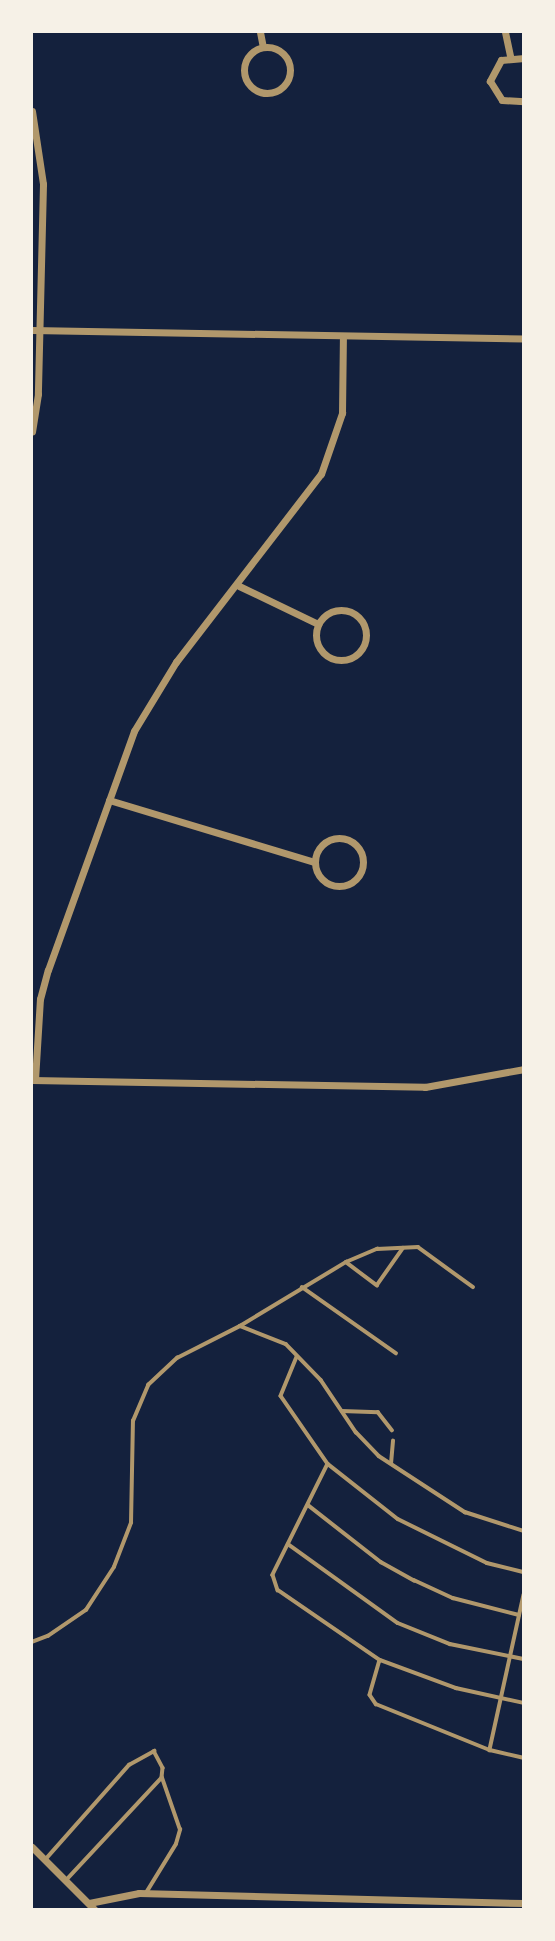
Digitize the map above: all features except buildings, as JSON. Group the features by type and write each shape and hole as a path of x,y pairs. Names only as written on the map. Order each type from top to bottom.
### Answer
{"street":[{"path":"260,32 263,47"},
{"path":"505,32 510,56"},
{"path":"263,47 279,50 289,62 289,80 272,93 256,91 245,77 246,61 263,47"},
{"path":"523,58 510,56 491,72 492,89 502,100 523,101"},
{"path":"32,111 43,184 32,432"},
{"path":"36,330 523,339"},
{"path":"343,336 342,413 331,455 239,586 159,688 134,731 42,990 33,1080 425,1087 523,1069"},
{"path":"239,586 318,624"},
{"path":"348,610 366,628 364,646 353,657 330,658 316,639 318,624 330,612 348,610"},
{"path":"109,800 314,862 324,882 339,886 359,876 363,861 357,845 334,837 319,846 314,862"},
{"path":"32,1847 95,1909"},
{"path":"89,1903 146,1893 523,1903"}],"lane":[{"path":"32,1642 48,1636 86,1609 114,1567 131,1523 133,1421 148,1385 177,1358 240,1326 346,1262 377,1249 418,1247 473,1287"},
{"path":"346,1262 377,1285 403,1248"},
{"path":"302,1287 396,1353"},
{"path":"240,1326 286,1344 342,1411 356,1432 391,1464 465,1513 523,1531"},
{"path":"298,1356 281,1396 328,1464 421,1532 487,1563 523,1573"},
{"path":"342,1411 378,1412 386,1416 392,1430"},
{"path":"391,1464 393,1441"},
{"path":"328,1464 273,1575 278,1590 380,1660 501,1699 523,1703"},
{"path":"307,1505 381,1562 414,1580 453,1598 519,1615"},
{"path":"288,1544 398,1623 450,1644 523,1659"},
{"path":"490,1750 523,1595"},
{"path":"380,1660 370,1695 376,1704 490,1750 523,1758"},
{"path":"45,1860 129,1765 148,1750 154,1751 163,1768 162,1778 180,1830 176,1844 146,1893"},
{"path":"66,1881 162,1778"}]}
